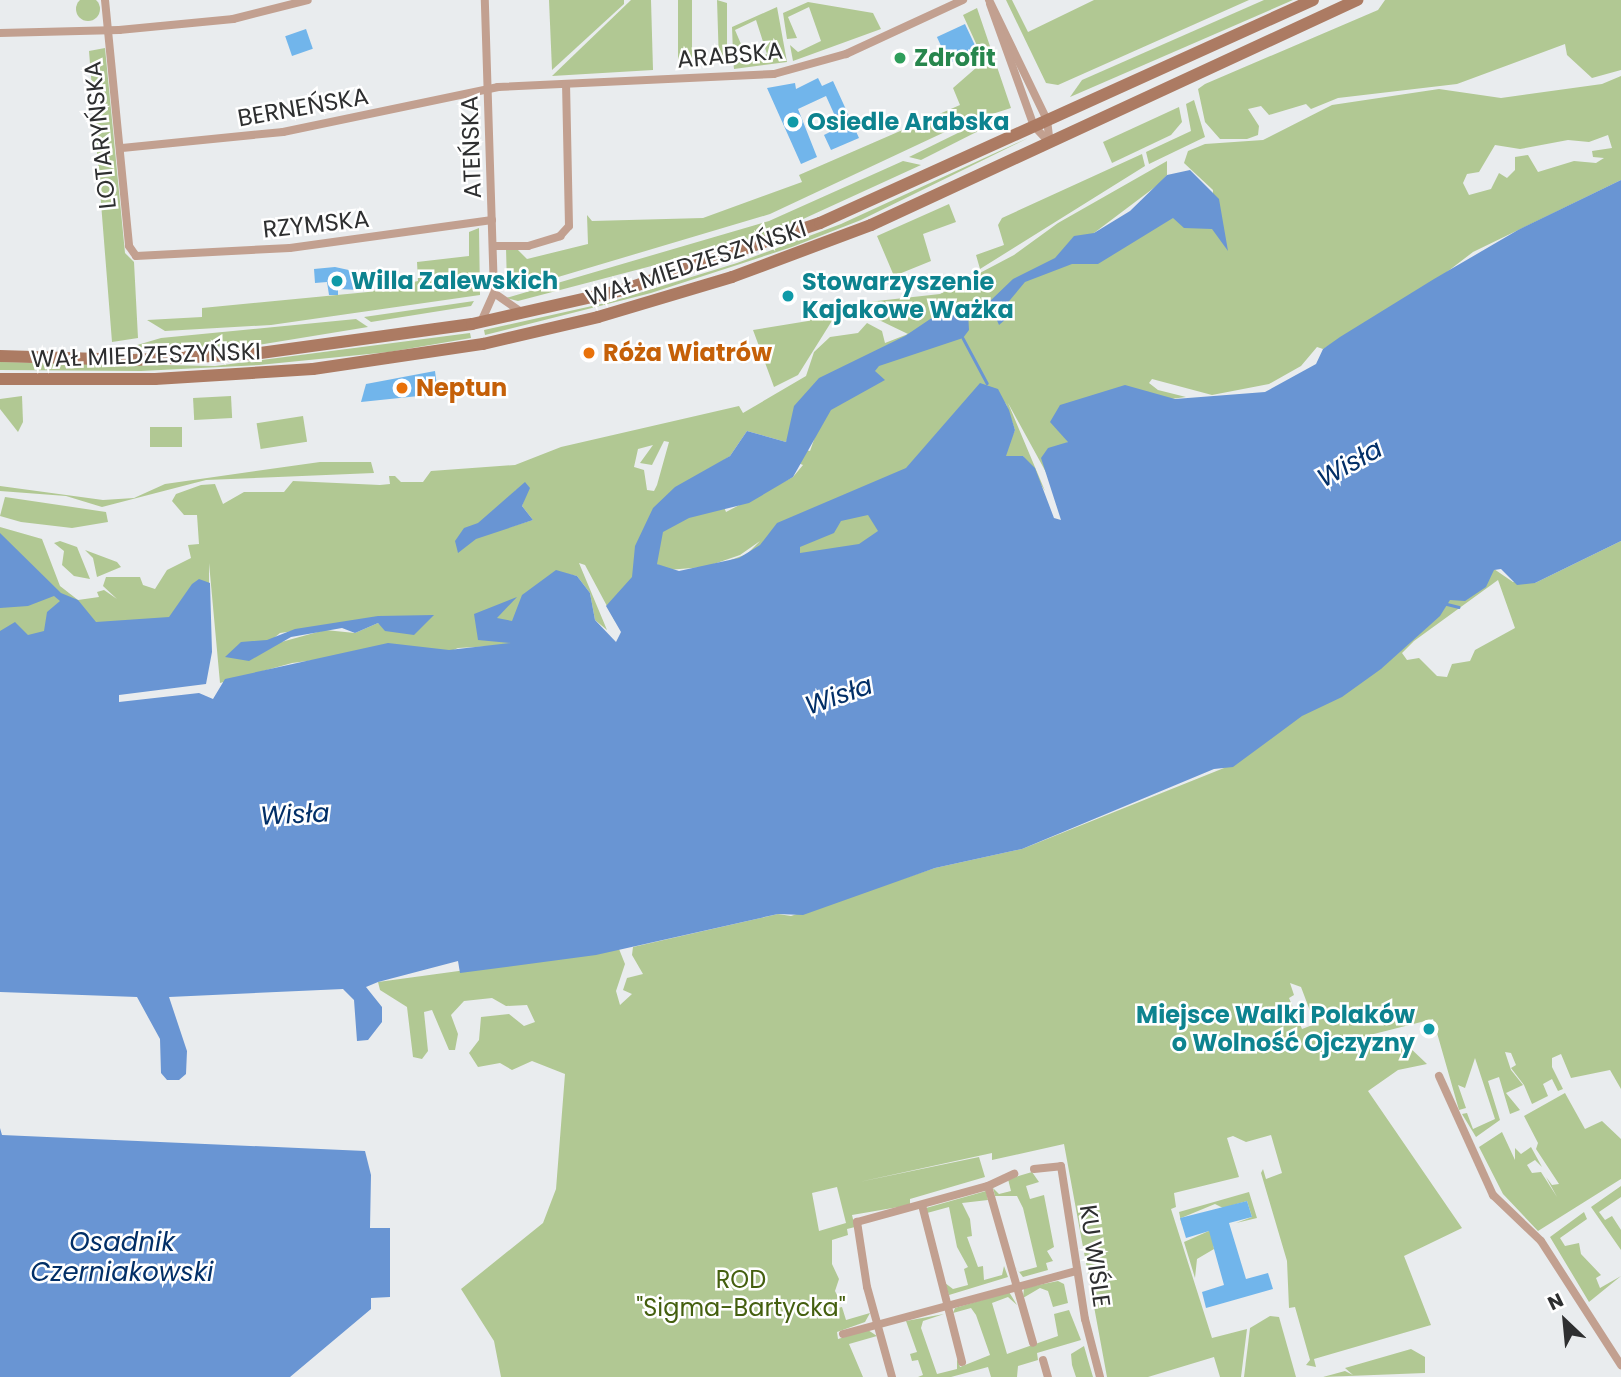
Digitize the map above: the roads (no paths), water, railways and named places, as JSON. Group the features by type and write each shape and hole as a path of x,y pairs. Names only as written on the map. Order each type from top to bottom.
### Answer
{"main road":[{"name":"WAŁ MIEDZESZYŃSKI","path":"0,356 229,356 481,322 523,313 748,251 1313,0"},
{"name":"WAŁ MIEDZESZYŃSKI","path":"0,379 245,375 394,359 516,338 659,300 805,251 1050,143 1357,0"}],"street":[{"name":"LOTARYŃSKA","path":"104,0 122,148 129,246 143,258"},
{"path":"0,33 109,31 233,19 308,0"},
{"name":"ATEŃSKA","path":"481,322 495,293 485,0"},
{"name":"ARABSKA","path":"488,88 774,74 857,50 963,0"},
{"path":"990,1 1047,120 1050,143"},
{"path":"990,1 1010,71 1034,126 1050,143"},
{"path":"494,246 528,246 560,236 569,226 566,84"},
{"name":"BERNEŃSKA","path":"122,148 283,132 488,88"},
{"name":"RZYMSKA","path":"143,258 290,248 492,220"},
{"path":"495,293 523,313"},
{"path":"1439,1076 1493,1195 1541,1241 1621,1365"},
{"name":"KU WIŚLE","path":"1034,1169 1061,1166 1077,1271 1100,1377"},
{"path":"892,1377 877,1323 857,1222 988,1186 1014,1174"},
{"path":"988,1186 1033,1343"},
{"path":"922,1205 962,1362"},
{"path":"843,1334 1015,1284 1077,1271"},
{"path":"1043,1360 1048,1377"}],"water":[{"path":"1190,170 1219,199 1228,251 1212,229 1184,228 1173,218 1098,264 1072,264 1025,282 1005,306 1007,318 999,325 989,302 1013,279 1055,258 1074,236 1094,233 1130,211 1167,175"},
{"name":"Wisła","path":"1621,180 1621,541 1535,583 1517,585 1501,569 1494,570 1486,587 1465,601 1450,600 1440,616 1381,669 1342,697 1302,716 1233,767 1214,769 1022,849 935,868 803,915 778,914 596,955 460,973 458,961 378,982 366,987 382,1007 382,1022 368,1040 357,1041 354,1000 343,989 169,997 187,1051 186,1074 179,1080 167,1080 161,1073 160,1039 137,997 0,992 0,631 15,622 28,635 44,631 47,612 60,601 54,596 28,606 0,608 0,533 61,593 78,600 96,622 169,617 192,584 199,579 210,583 212,652 206,684 119,695 119,702 199,693 213,699 225,679 388,643 449,650 511,643 478,640 474,614 517,597 497,618 512,621 522,595 556,570 577,576 590,593 595,620 616,642 621,632 606,606 632,577 635,546 653,508 675,487 730,456 747,431 786,442 794,406 819,378 905,336 951,305 968,312 969,330 963,338 879,366 875,371 885,380 831,410 793,477 749,503 689,518 663,532 657,564 679,571 739,558 760,545 777,523 906,468 980,383 998,389 1009,410 1015,430 1006,456 1023,456 1035,468 1054,518 1061,520 1041,458 1048,448 1068,442 1050,422 1060,405 1125,385 1175,399 1265,392 1316,364 1323,349 1340,337 1518,230","holes":["868,515 878,531 859,544 800,553 800,547 834,533 841,521"]},
{"path":"525,482 530,488 522,506 533,520 476,539 458,553 455,541 464,528 478,523"},
{"path":"434,615 414,635 385,631 378,623 355,633 342,628 291,637 249,661 225,657 241,642 267,640 295,629 378,616"},
{"name":"Osadnik Czerniakowski","path":"0,1128 2,1135 365,1151 371,1175 370,1228 390,1228 390,1297 371,1298 371,1309 290,1377 0,1377"}],"waterway":[{"path":"963,338 987,383"},
{"path":"1443,603 1459,607"}],"place":[{"name":"Zdrofit","path":"900,58"},
{"name":"Osiedle Arabska","path":"793,122"},
{"name":"Willa Zalewskich","path":"337,281"},
{"name":"Stowarzyszenie Kajakowe Ważka","path":"788,296"},
{"name":"Róża Wiatrów","path":"589,353"},
{"name":"Neptun","path":"402,388"},
{"name":"Miejsce Walki Polaków o Wolność Ojczyzny","path":"1429,1029"}],"park label":[{"name":"ROD \"Sigma-Bartycka\"","path":"741,1294"}]}
